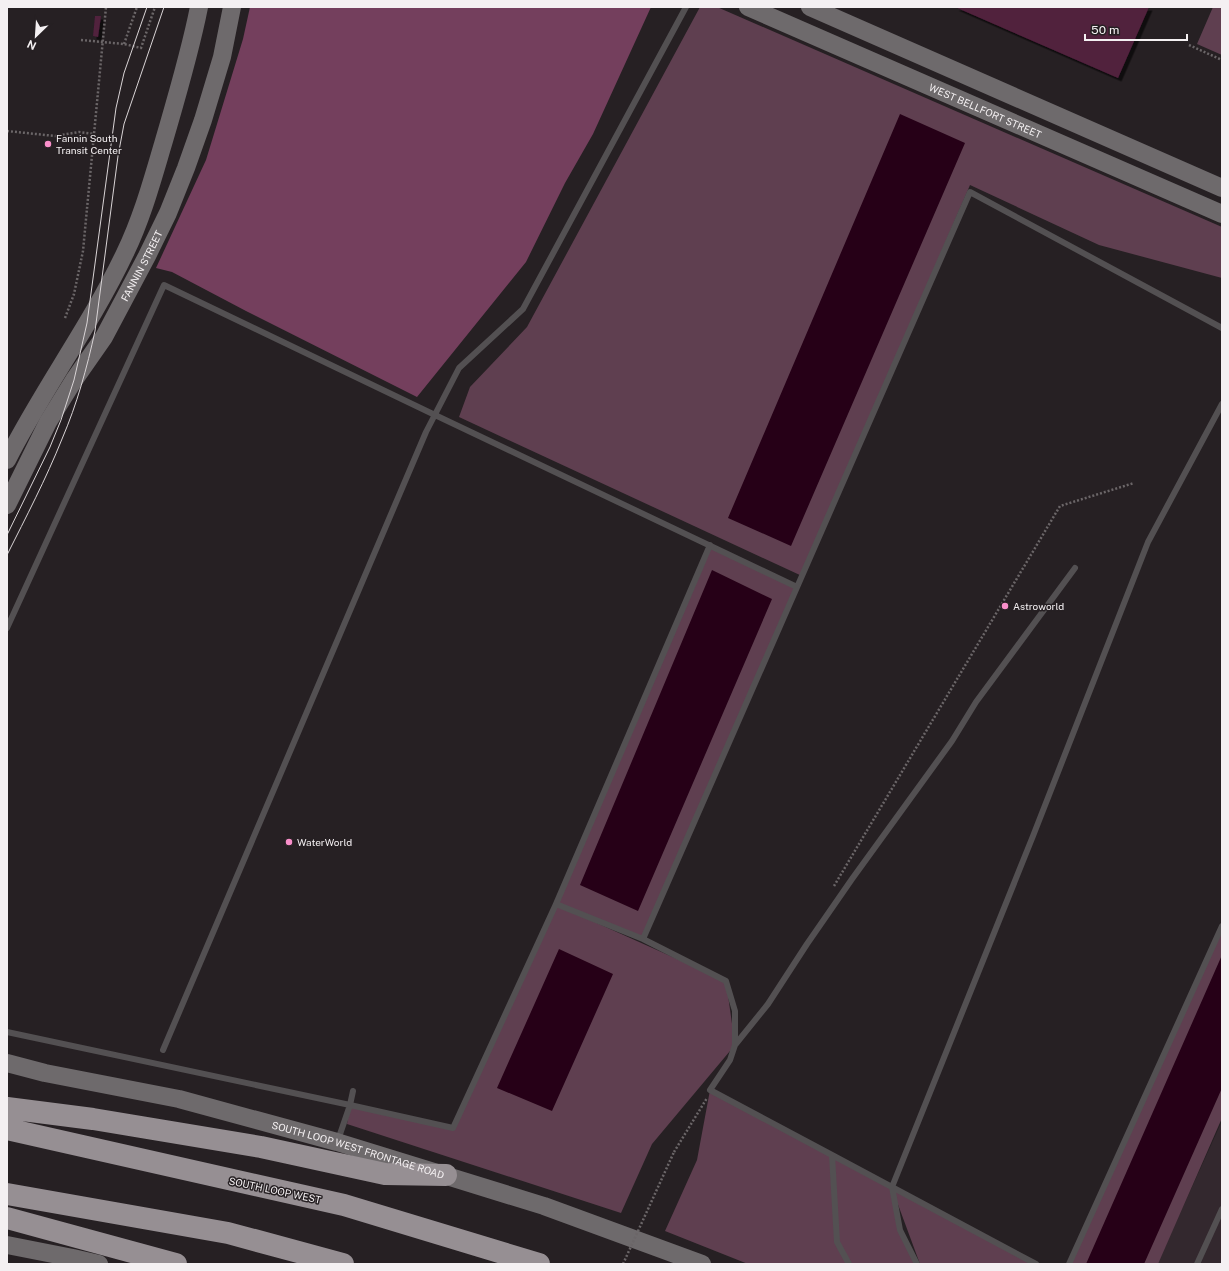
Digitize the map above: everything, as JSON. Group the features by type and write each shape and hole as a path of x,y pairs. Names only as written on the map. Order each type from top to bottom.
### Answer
{"highway":[{"path":"7,1108 92,1119 261,1146 386,1174 446,1175"},
{"name":"SOUTH LOOP WEST","path":"7,1129 344,1205 539,1264"},
{"path":"7,1194 228,1233 343,1264"},
{"path":"7,1218 176,1264"}],"main road":[{"name":"FANNIN STREET","path":"7,460 28,420 87,323 120,264 130,242 157,164 200,7"},
{"name":"FANNIN STREET","path":"7,505 48,422 74,380 104,338 144,263 168,213 203,120 222,57 232,7"},
{"name":"WEST BELLFORT STREET","path":"748,7 1222,214"},
{"path":"810,7 1222,188"},
{"name":"SOUTH LOOP WEST FRONTAGE ROAD","path":"7,1063 45,1073 179,1098 337,1142 544,1206 702,1264"},
{"path":"7,1245 99,1264"}],"lane":[{"path":"163,1050 426,432 458,368 523,309 686,7"},
{"path":"643,940 970,192 1222,328"},
{"path":"7,628 164,285 797,586"},
{"path":"917,1264 900,1230 892,1187 1033,836 1148,542 1222,404"},
{"path":"7,1032 453,1128 556,904 710,545"},
{"path":"735,1045 768,1004 852,879 952,741 976,702 1076,568"},
{"path":"556,904 643,940 726,981 735,1011 735,1045 730,1060 710,1090 711,1091 1036,1264"},
{"path":"1069,1264 1222,926"},
{"path":"337,1142 350,1105 353,1091"},
{"path":"832,1155 837,1242 849,1264"},
{"path":"1197,1264 1222,1209"}],"path":[{"path":"65,318 74,294 83,251 106,7"},
{"path":"124,44 137,7"},
{"path":"81,40 124,44 141,48 155,7"},
{"path":"1189,45 1222,60"},
{"path":"7,131 56,136 79,132 94,134"},
{"path":"832,889 1060,506 1134,483"},
{"path":"623,1264 674,1152 711,1091"}],"shaded area":[{"path":"250,7 651,7 593,134 565,183 526,262 417,397 172,272 156,268 206,160 243,39"},
{"path":"700,7 717,7 1222,227 1222,278 1099,245 970,185 802,576 459,417 470,387 527,327"},
{"path":"1213,7 1222,7 1222,55 1197,44"},
{"path":"900,114 965,143 791,546 728,518"},
{"path":"710,545 797,587 643,939 570,911 726,981 735,1045 652,1144 621,1213 347,1124 350,1105 452,1128 556,904"},
{"path":"712,570 772,599 638,911 580,885"},
{"path":"1222,926 1222,1118 1158,1264 1069,1264"},
{"path":"559,949 613,974 552,1111 497,1088"},
{"path":"1222,955 1222,1088 1144,1264 1086,1264"},
{"path":"710,1090 1036,1264 920,1264 893,1191 900,1230 917,1264 748,1264 665,1231 697,1160"},
{"path":"1222,1121 1222,1264 1157,1264"}],"building":[{"path":"955,7 1149,7 1118,78"},
{"path":"95,16 101,16 98,37 93,36"}],"tram line":[{"path":"7,535 50,447 61,420 74,380 87,323 116,108 124,73 147,7"},
{"path":"7,555 36,498 56,454 72,413 89,359 95,331 118,156 124,124 164,7"}],"place":[{"name":"Fannin South Transit Center","path":"48,144"},
{"name":"Astroworld","path":"1005,606"},
{"name":"WaterWorld","path":"289,842"}]}
